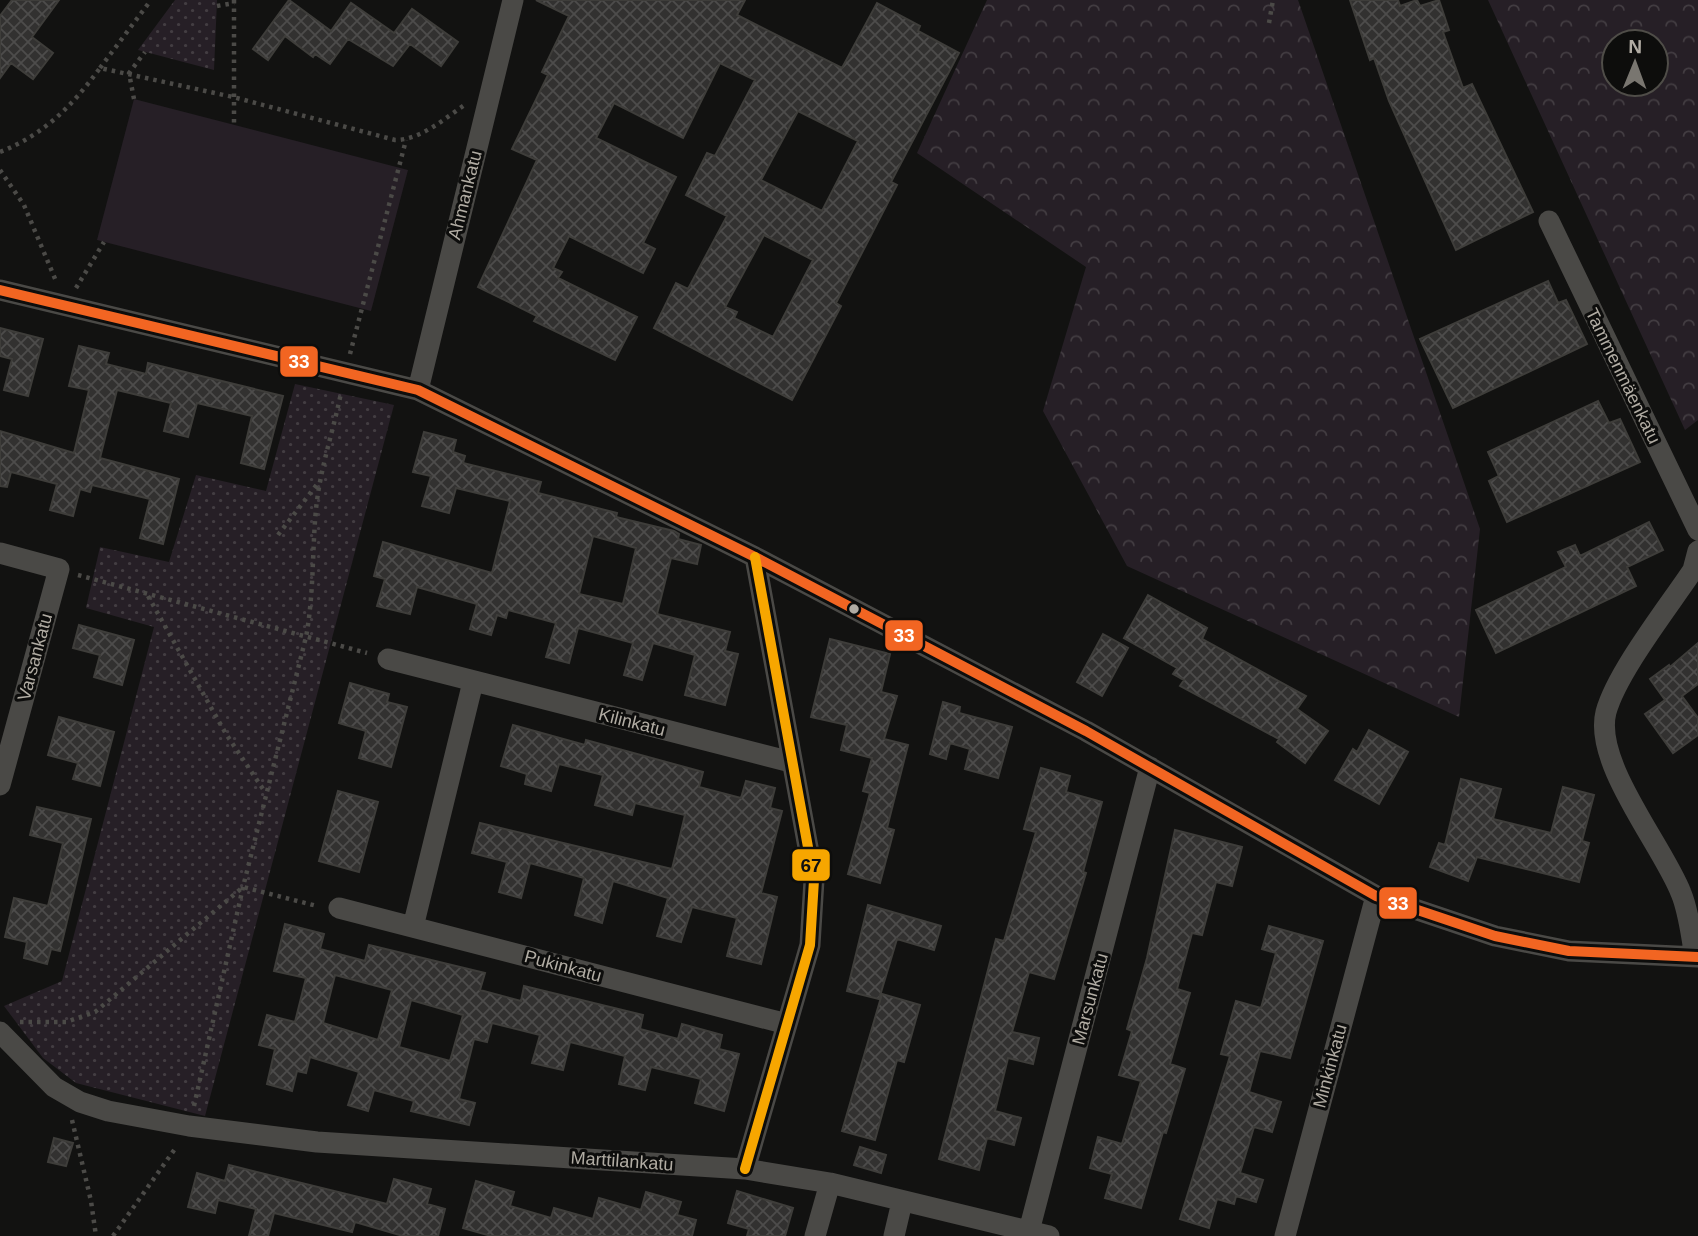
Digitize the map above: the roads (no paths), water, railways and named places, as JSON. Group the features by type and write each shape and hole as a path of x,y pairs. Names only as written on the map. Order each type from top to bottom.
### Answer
{"street":[{"name":"Ahmankatu","path":"418,390 513,0"},
{"name":"Tammenmäenkatu","path":"1549,221 1698,530"},
{"path":"0,290 418,390 755,557 1150,767 1376,896 1495,936 1569,951 1696,956 1682,893 1618,777 1607,741 1606,714 1618,685 1693,569 1698,551"},
{"name":"Varsankatu","path":"0,553 59,569 0,785"},
{"path":"745,1169 810,945 813,894 807,831 791,762 755,557"},
{"name":"Kilinkatu","path":"388,659 791,762"},
{"path":"413,927 473,682"},
{"name":"Marsunkatu","path":"1039,1234 1150,767"},
{"name":"Minkinkatu","path":"1284,1236 1376,896"},
{"name":"Pukinkatu","path":"339,908 787,1024"},
{"name":"Marttilankatu","path":"6,1027 44,1080 66,1095 108,1111 189,1126 317,1142 745,1169 830,1183 1039,1234"},
{"path":"816,1236 830,1183"},
{"path":"894,1236 902,1202"}]}
